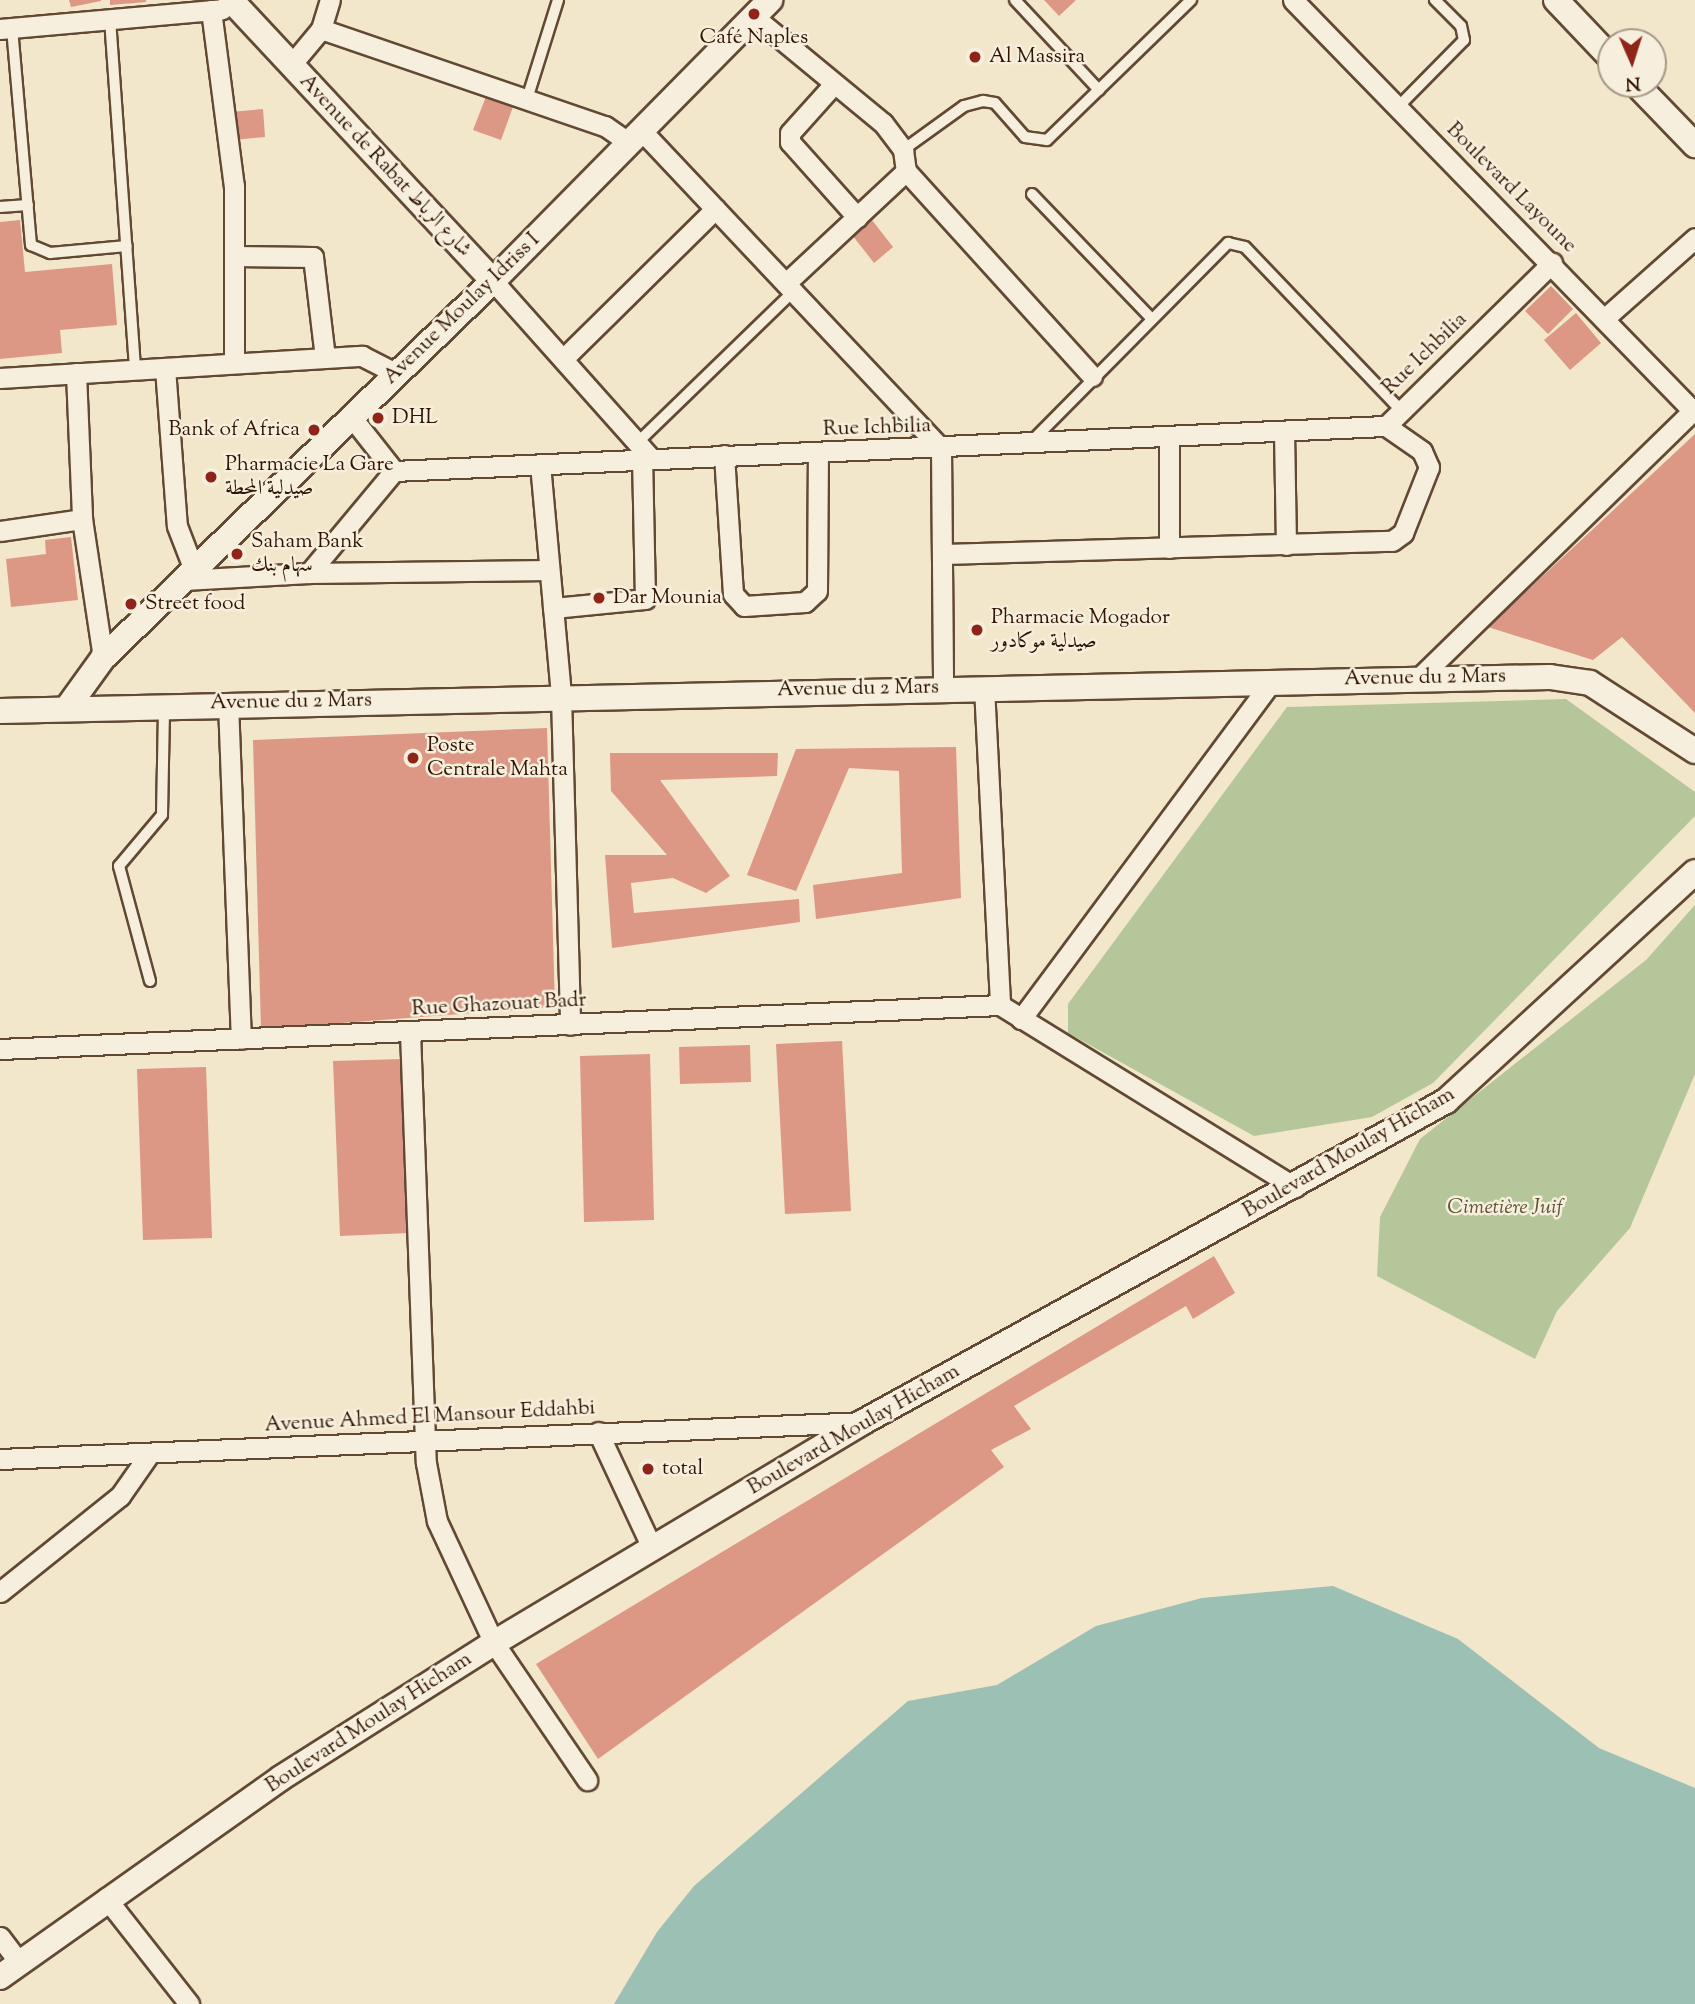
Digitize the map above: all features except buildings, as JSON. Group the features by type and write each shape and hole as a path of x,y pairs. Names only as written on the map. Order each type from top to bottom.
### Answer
{"street":[{"path":"291,65 321,29 330,0"},
{"name":"Boulevard Layoune","path":"1293,0 1694,410"},
{"path":"1556,0 1597,43"},
{"path":"6,29 227,6 234,186 234,363"},
{"name":"Avenue de Rabat شارع الرباط","path":"227,6 291,65 493,281 643,453"},
{"path":"762,8 832,85 883,123 903,150 906,171 1093,376"},
{"name":"Avenue Moulay Idriss I","path":"67,708 103,658 350,415 493,281 762,8"},
{"path":"321,29 634,135 715,209 941,448 944,554 943,687"},
{"path":"832,85 790,133 790,142 857,217"},
{"path":"1650,98 1695,145"},
{"path":"789,288 857,217 906,171"},
{"path":"563,359 715,209"},
{"path":"1605,318 1695,238"},
{"path":"234,256 313,257 325,357"},
{"name":"Rue Ichbilia","path":"394,471 540,464 643,453 724,455 941,448 1386,426 1400,409 1552,263"},
{"path":"0,378 362,356 396,373"},
{"path":"165,368 177,526 189,575 549,570"},
{"path":"76,373 82,519 103,658"},
{"path":"1420,677 1694,410"},
{"path":"309,573 394,471 350,415"},
{"path":"944,554 1286,545 1399,538 1429,467 1422,451 1386,426"},
{"path":"1284,431 1286,545"},
{"path":"1168,437 1169,548"},
{"path":"724,455 733,594 744,606 805,602 817,591 818,452"},
{"path":"553,608 645,599 643,453"},
{"path":"540,464 561,696 570,1025"},
{"path":"0,531 82,519"},
{"name":"Avenue du 2 Mars","path":"0,711 228,703 1420,677 1590,683 1695,751"},
{"path":"1021,1018 1272,681"},
{"path":"984,687 1000,1005 1295,1186"},
{"path":"228,703 241,1040"},
{"name":"Boulevard Moulay Hicham","path":"10,1969 106,1898 494,1643 863,1422 1446,1101 1695,872"},
{"name":"Rue Ghazouat Badr","path":"0,1049 1000,1005"},
{"path":"410,1032 430,1491 447,1551 494,1643 587,1780"},
{"name":"Avenue Ahmed El Mansour Eddahbi","path":"0,1459 863,1422"},
{"path":"598,1432 652,1548"},
{"path":"0,1592 120,1496 150,1453"},
{"path":"106,1898 189,2004"},
{"path":"0,1937 10,1969"}],"lane":[{"path":"527,99 558,0"},
{"path":"1015,0 1099,90"},
{"path":"903,150 964,106 982,101 995,103 1025,137 1048,140 1191,0"},
{"path":"1398,107 1464,40 1461,26 1435,0"},
{"path":"110,19 135,369"},
{"path":"6,29 28,205 28,234 36,250 127,246"},
{"path":"1032,194 1151,318"},
{"path":"0,207 28,205"},
{"path":"1029,444 1221,248 1238,243 1400,409"},
{"path":"643,453 789,288"},
{"path":"150,981 119,866 162,815 164,705"}],"green space":[{"path":"1566,699 1695,792 1695,816 1433,1083 1372,1117 1254,1136 1068,1033 1068,1004 1287,707"},
{"name":"Cimetière Juif","path":"1695,905 1695,1074 1630,1228 1557,1311 1535,1359 1377,1276 1380,1217 1420,1139 1646,960"}],"water":[{"path":"1333,1586 1458,1639 1599,1748 1695,1788 1695,2004 614,2004 657,1932 694,1886 908,1701 997,1685 1096,1626 1202,1598"}],"place":[{"name":"Café Naples","path":"754,14"},
{"name":"Al Massira","path":"975,57"},
{"name":"DHL","path":"378,418"},
{"name":"Bank of Africa","path":"314,430"},
{"name":"Pharmacie La Gare صيدلية المحطة","path":"211,477"},
{"name":"Saham Bank سهام بنك","path":"237,554"},
{"name":"Dar Mounia","path":"599,598"},
{"name":"Street food","path":"131,604"},
{"name":"Pharmacie Mogador صيدلية موكادور","path":"977,630"},
{"name":"Poste Centrale Mahta","path":"413,758"},
{"name":"total","path":"648,1469"}]}
